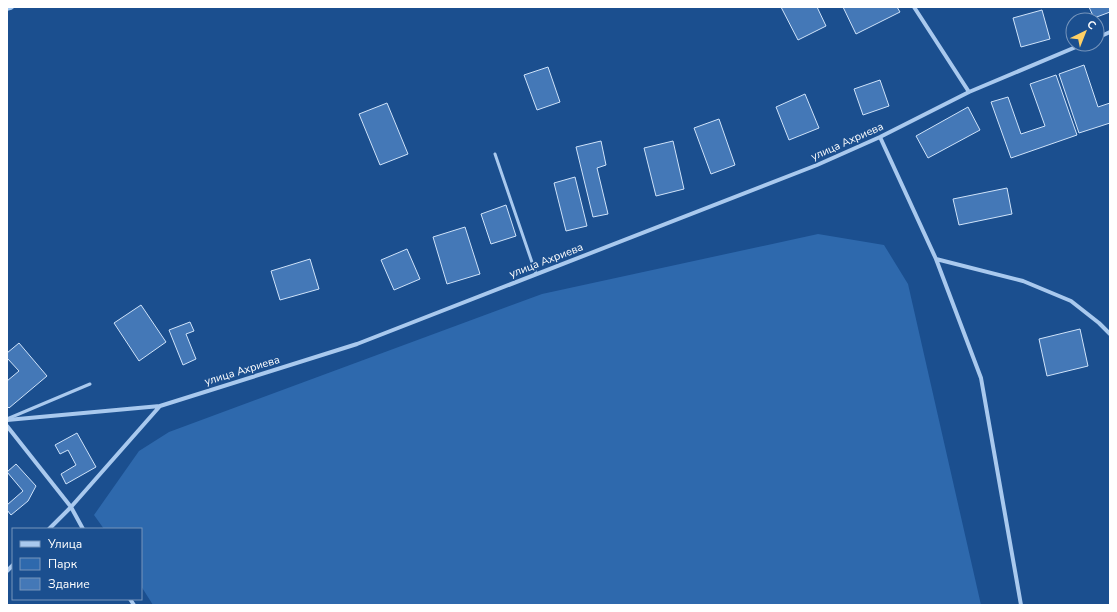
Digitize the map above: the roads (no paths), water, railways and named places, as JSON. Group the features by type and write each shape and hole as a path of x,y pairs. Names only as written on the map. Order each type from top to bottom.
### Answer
{"street":[{"path":"914,7 969,92"},
{"name":"улица Ахриева","path":"7,420 160,406 357,344 817,165 880,137 969,92 1065,52"},
{"path":"880,137 936,259 981,378 1021,605"},
{"path":"936,259 1023,281 1071,301 1099,323 1110,334"},
{"path":"50,528 71,507 160,406"},
{"path":"7,426 71,507 82,528"}],"lane":[{"path":"495,154 536,274"},
{"path":"7,420 90,384"}],"waterway":[{"path":"7,8 11,7"}]}
